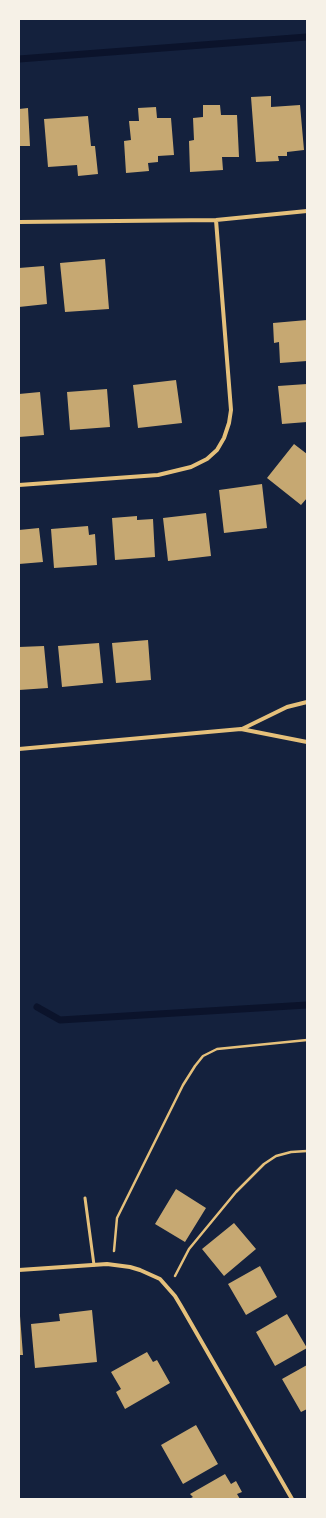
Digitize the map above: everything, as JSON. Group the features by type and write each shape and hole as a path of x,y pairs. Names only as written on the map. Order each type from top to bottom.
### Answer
{"street":[{"path":"19,222 216,220 307,212"},
{"path":"19,485 158,475 191,467 207,459 217,450 224,438 229,423 231,410 216,220"},
{"path":"241,729 287,707 307,702"},
{"path":"19,749 241,729 307,742"},
{"path":"19,1270 115,1265 130,1267 160,1279 168,1287 181,1306 292,1499"}],"lane":[{"path":"85,1198 94,1265"}],"path":[{"path":"115,1265 114,1237 117,1218 183,1085 203,1056 217,1049 307,1040"},
{"path":"168,1287 190,1249 236,1192 264,1164 276,1156 291,1152 307,1151"}],"building":[{"path":"271,96 271,107 300,105 304,150 287,152 287,156 278,156 279,161 256,162 251,97"},
{"path":"203,105 220,105 221,115 237,115 239,157 222,157 223,170 190,172 189,141 194,140 193,118 203,117"},
{"path":"156,107 157,118 171,118 174,155 158,156 158,162 148,163 149,171 126,173 124,141 131,140 129,121 139,121 138,108"},
{"path":"28,108 30,146 19,146 19,109"},
{"path":"88,116 91,146 95,146 98,174 78,176 77,165 48,167 44,119"},
{"path":"105,259 109,309 65,312 60,263"},
{"path":"44,266 47,304 19,307 19,268"},
{"path":"307,320 307,361 280,363 279,342 274,343 273,323"},
{"path":"176,380 182,423 138,428 133,385"},
{"path":"307,384 307,422 282,424 278,386"},
{"path":"107,389 110,427 70,430 67,392"},
{"path":"40,392 44,435 19,437 19,394"},
{"path":"294,444 307,454 307,498 301,505 267,478"},
{"path":"262,484 267,528 224,533 219,490"},
{"path":"206,513 211,556 168,561 163,518"},
{"path":"137,516 137,520 153,519 155,557 115,560 112,518"},
{"path":"88,526 89,535 95,534 97,565 54,568 51,529"},
{"path":"39,528 43,562 19,564 19,530"},
{"path":"148,640 151,680 116,683 112,643"},
{"path":"99,643 103,683 62,687 58,646"},
{"path":"44,646 48,688 19,690 19,647"},
{"path":"176,1189 206,1208 185,1242 155,1224"},
{"path":"234,1223 256,1249 224,1276 202,1249"},
{"path":"260,1266 277,1297 246,1315 228,1284"},
{"path":"92,1310 97,1362 35,1368 31,1324 60,1321 59,1314"},
{"path":"287,1314 307,1348 275,1366 256,1332"},
{"path":"20,1316 23,1355 19,1355"},
{"path":"147,1352 153,1362 157,1360 170,1383 125,1409 116,1392 121,1389 111,1372"},
{"path":"307,1365 307,1409 301,1412 282,1379"},
{"path":"196,1425 218,1464 183,1484 161,1445"},
{"path":"225,1474 231,1484 236,1481 242,1492 237,1494 240,1499 189,1499 193,1497 190,1494"}],"waterway":[{"path":"19,59 307,37"},
{"path":"37,1007 60,1020 307,1005"}]}
